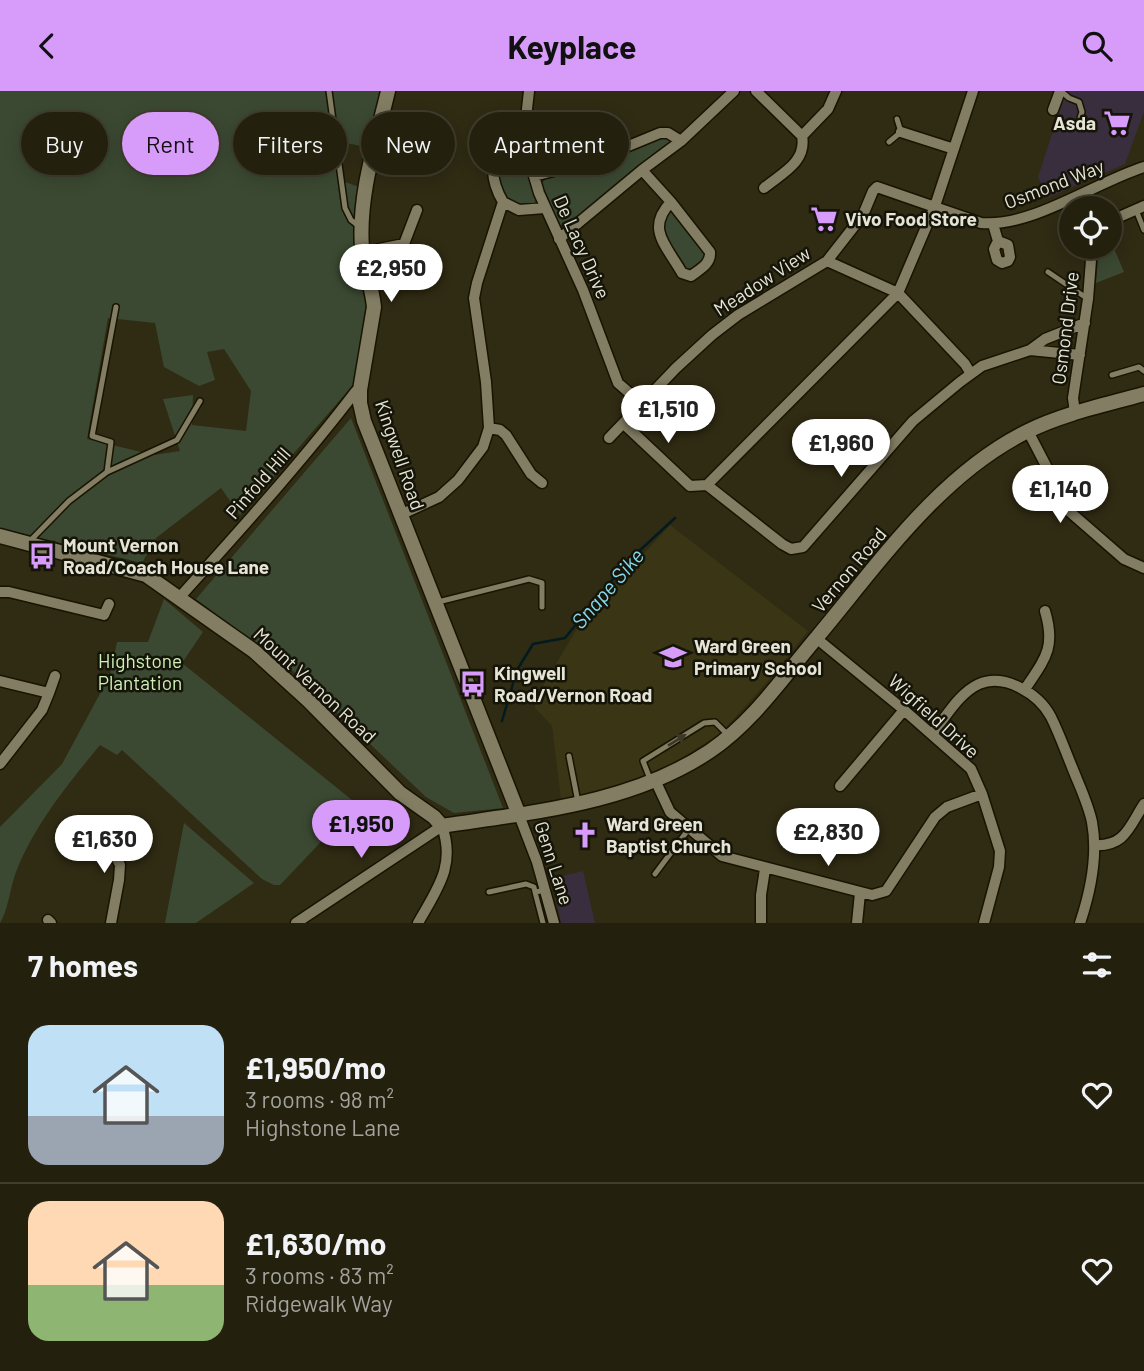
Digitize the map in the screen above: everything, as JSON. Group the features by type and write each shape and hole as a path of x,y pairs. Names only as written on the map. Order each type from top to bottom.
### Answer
{"street":[{"name":"Kingwell Road","path":"388,91 367,178 362,229 365,273 374,307 360,403 364,421 400,515 519,815"},
{"name":"De Lacy Drive","path":"527,112 529,91"},
{"path":"559,239 681,141 734,91"},
{"path":"756,91 802,136 804,150 801,157 764,188"},
{"path":"802,136 828,109 835,91"},
{"path":"707,485 898,293 935,206 974,91"},
{"path":"1053,110 1060,91"},
{"path":"534,176 593,161 660,133 668,132 681,141"},
{"path":"901,132 954,149"},
{"name":"Osmond Way","path":"935,206 993,224 1032,214 1144,167"},
{"path":"642,170 671,202 710,252 707,263 691,276 682,273 658,231 661,213 671,202"},
{"path":"493,175 503,202 519,210 545,208"},
{"name":"De Lacy Drive","path":"534,176 545,208 583,291 618,383 642,404"},
{"name":"Meadow View","path":"609,438 712,335 738,315 827,261 863,215 877,187 935,206"},
{"path":"400,515 439,498 458,480 483,447 489,428 486,382 474,298 503,202"},
{"path":"1122,216 1140,208"},
{"path":"365,273 371,269 379,249 404,244 417,210"},
{"path":"993,224 998,241"},
{"name":"Osmond Drive","path":"1075,413 1073,398 1085,323 1091,259"},
{"path":"827,261 898,293 965,364 971,374"},
{"path":"624,424 690,486 707,485 782,544 792,549 803,547 913,421 971,374 993,362 1030,350 1045,339 1085,323"},
{"path":"1030,350 1080,355"},
{"name":"Pinfold Hill","path":"179,597 298,464 356,390 360,390"},
{"name":"Vernon Road","path":"519,815 630,790 709,752 752,716 887,553 946,491 989,454 1028,431 1075,413 1144,394"},
{"path":"489,428 500,430 506,435 531,474 542,483"},
{"path":"1028,431 1070,512 1124,559 1144,568"},
{"name":"Mount Vernon Road","path":"0,536 146,575 254,651 308,700 400,793 434,817 442,826"},
{"path":"0,592 104,615 109,604"},
{"path":"1025,689 1042,664 1050,646 1051,630 1045,611"},
{"name":"Wigfield Drive","path":"816,638 971,769 1000,851 999,867 984,923"},
{"path":"0,764 42,710 55,676"},
{"path":"932,734 965,692 982,683 998,680 1025,689 1050,714 1092,822 1094,845 1090,879 1080,923"},
{"path":"0,681 49,693"},
{"path":"840,786 904,710"},
{"path":"653,781 670,812 688,830 722,856 872,895 886,891 935,817 947,807 982,794"},
{"path":"1094,845 1114,844 1122,838 1144,804"},
{"path":"296,923 442,826 519,815"},
{"name":"Genn Lane","path":"519,815 541,891 554,923"},
{"path":"423,921 445,872 448,857 442,826"},
{"path":"102,829 120,865 111,923"},
{"path":"761,923 765,869"},
{"path":"857,923 860,893"}],"lane":[{"path":"329,91 345,208 351,219 362,229"},
{"path":"1060,91 1079,102 1082,112 1080,118"},
{"path":"889,142 901,132 897,119"},
{"path":"1140,208 1144,230"},
{"path":"1048,272 1088,299"},
{"path":"107,472 111,442 92,436 116,307"},
{"path":"1112,375 1139,367 1144,371"},
{"path":"28,543 69,501 107,472 177,440 200,401"},
{"path":"435,603 529,579 542,583 542,607"},
{"path":"653,781 643,761 704,723 715,722 729,737"},
{"path":"569,756 578,802"},
{"path":"655,874 688,830"},
{"path":"489,892 526,884 541,891 543,923"}],"shaded area":[{"path":"1066,91 1144,91 1144,112 1125,164 1048,198 1038,177"},
{"name":"Ward Green Primary School","path":"670,525 808,631 768,681 719,735 673,763 610,791 561,800 552,726 535,708 535,699 581,622"},
{"path":"583,871 595,923 561,923 551,879"}],"green space":[{"path":"0,91 381,91 376,112 361,112 361,146 347,143 347,112 233,112 233,175 338,175 337,179 359,187 367,299 353,385 240,515 221,488 156,538 142,563 0,528","holes":["108,318 155,323 164,367 199,386 215,380 207,352 224,349 251,391 246,431 192,425 193,395 163,399 180,451 154,455 87,439"]},
{"path":"661,136 669,136 671,143 569,225 556,225 540,186 548,175 629,175 629,147"},
{"path":"530,175 536,201 528,207 505,200 497,177"},
{"path":"673,209 710,258 686,276 658,221 661,213"},
{"path":"1098,259 1118,259 1124,272 1096,283"},
{"path":"351,418 503,808 454,813 426,797 293,671 196,599"},
{"name":"Highstone Plantation","path":"164,599 203,632 182,663 357,804 280,885 274,885 262,879 122,750 117,755 100,745 64,790 33,837 16,872 0,923 0,827 62,764 110,675 117,642 148,642"},
{"path":"184,823 254,883 196,923 165,923"}],"waterway":[{"name":"Snape Sike","path":"502,721 517,670 533,644 565,638 625,564 675,518"}],"place":[{"name":"Asda","path":"1117,123"},
{"name":"Vivo Food Store","path":"824,219"},
{"name":"Mount Vernon Road/Coach House Lane","path":"42,556"},
{"name":"Ward Green Primary School","path":"673,657"},
{"name":"Kingwell Road/Vernon Road","path":"473,684"},
{"name":"Ward Green Baptist Church","path":"585,835"}]}
